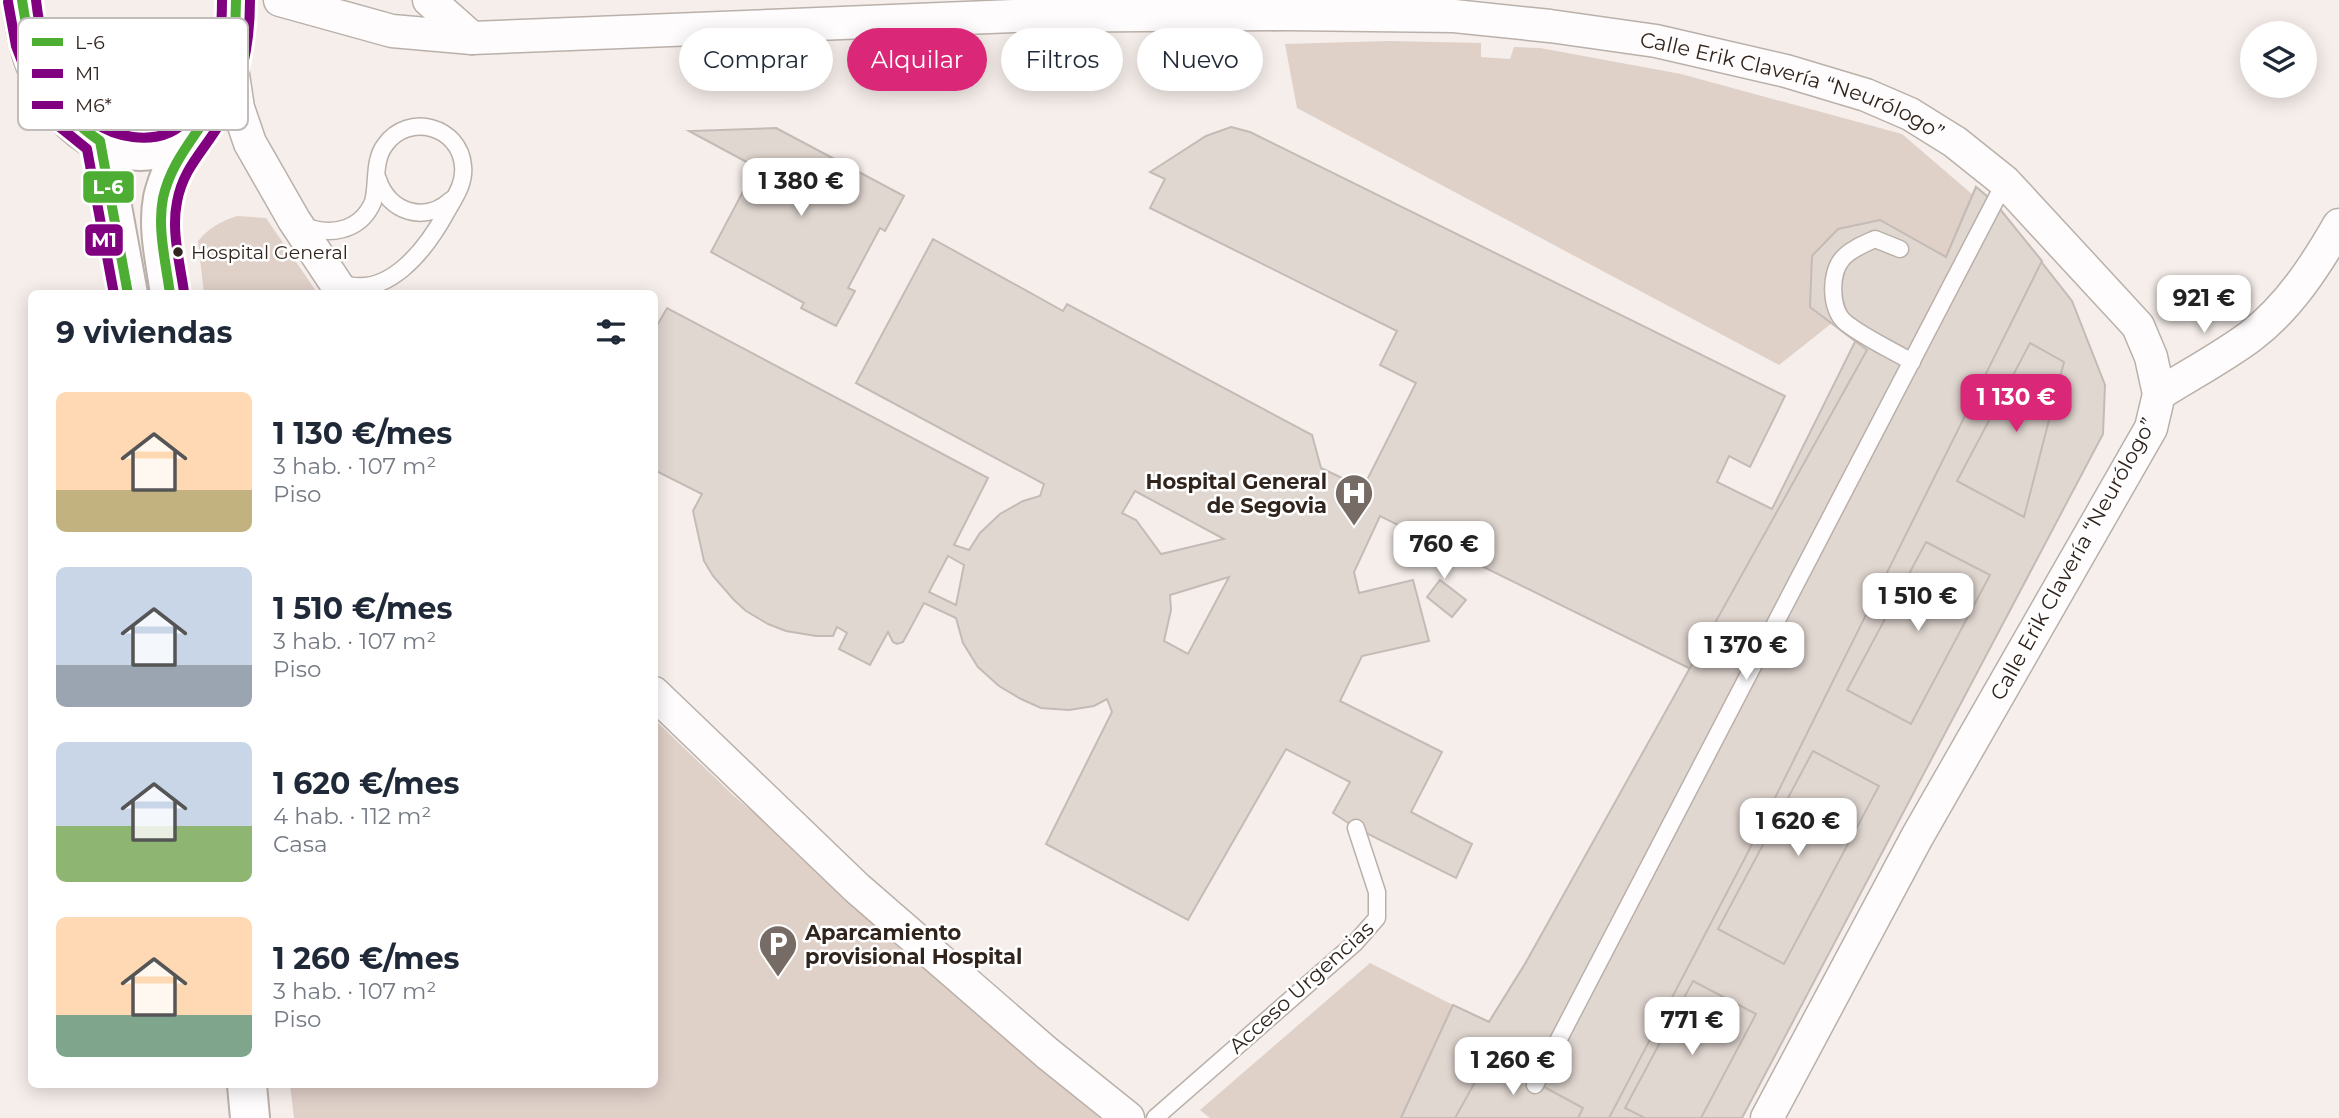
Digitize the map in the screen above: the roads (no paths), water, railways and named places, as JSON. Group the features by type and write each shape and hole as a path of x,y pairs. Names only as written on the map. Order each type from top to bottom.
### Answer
{"highway":[{"path":"22,0 25,18"},
{"path":"234,18 236,0"},
{"path":"85,130 114,148 136,152 169,148 193,130"},
{"path":"170,290 161,211 169,183 197,130"},
{"path":"100,141 127,290"},
{"path":"247,1088 250,1118"}],"street":[{"name":"Calle Erik Clavería “Neurólogo”","path":"280,0 393,31 472,38 1014,16 1287,13 1454,16 1560,27 1656,41 1786,71 1866,95 1910,114 1955,142 2005,182 2138,326 2151,357 2159,394 2151,428 1917,837 1767,1118"},
{"path":"429,0 472,38"},
{"path":"235,130 250,143"},
{"path":"246,130 250,143 294,220 337,286"},
{"path":"2159,394 2252,335 2277,312 2316,264 2339,225"},
{"path":"658,697 858,888 1047,1053 1128,1118"}],"lane":[{"path":"294,220 308,228 324,230 355,225 369,209 375,194 379,154 392,136 412,127 428,127 447,135 459,150 464,170 457,194 435,232 417,254 390,278 372,285 337,286"},
{"path":"377,177 389,200 399,208 411,212 437,210 457,194"},
{"path":"1535,1085 2005,182"},
{"path":"1900,249 1875,239 1854,249 1841,260 1833,281 1832,295 1843,321 1912,362"},
{"name":"Acceso Urgencias","path":"1155,1118 1355,943 1377,918 1377,892 1356,828"}],"place":[{"name":"Hospital General","path":"178,252"},
{"name":"Hospital General de Segovia","path":"1354,527"},
{"name":"Aparcamiento provisional Hospital","path":"778,978"}]}
